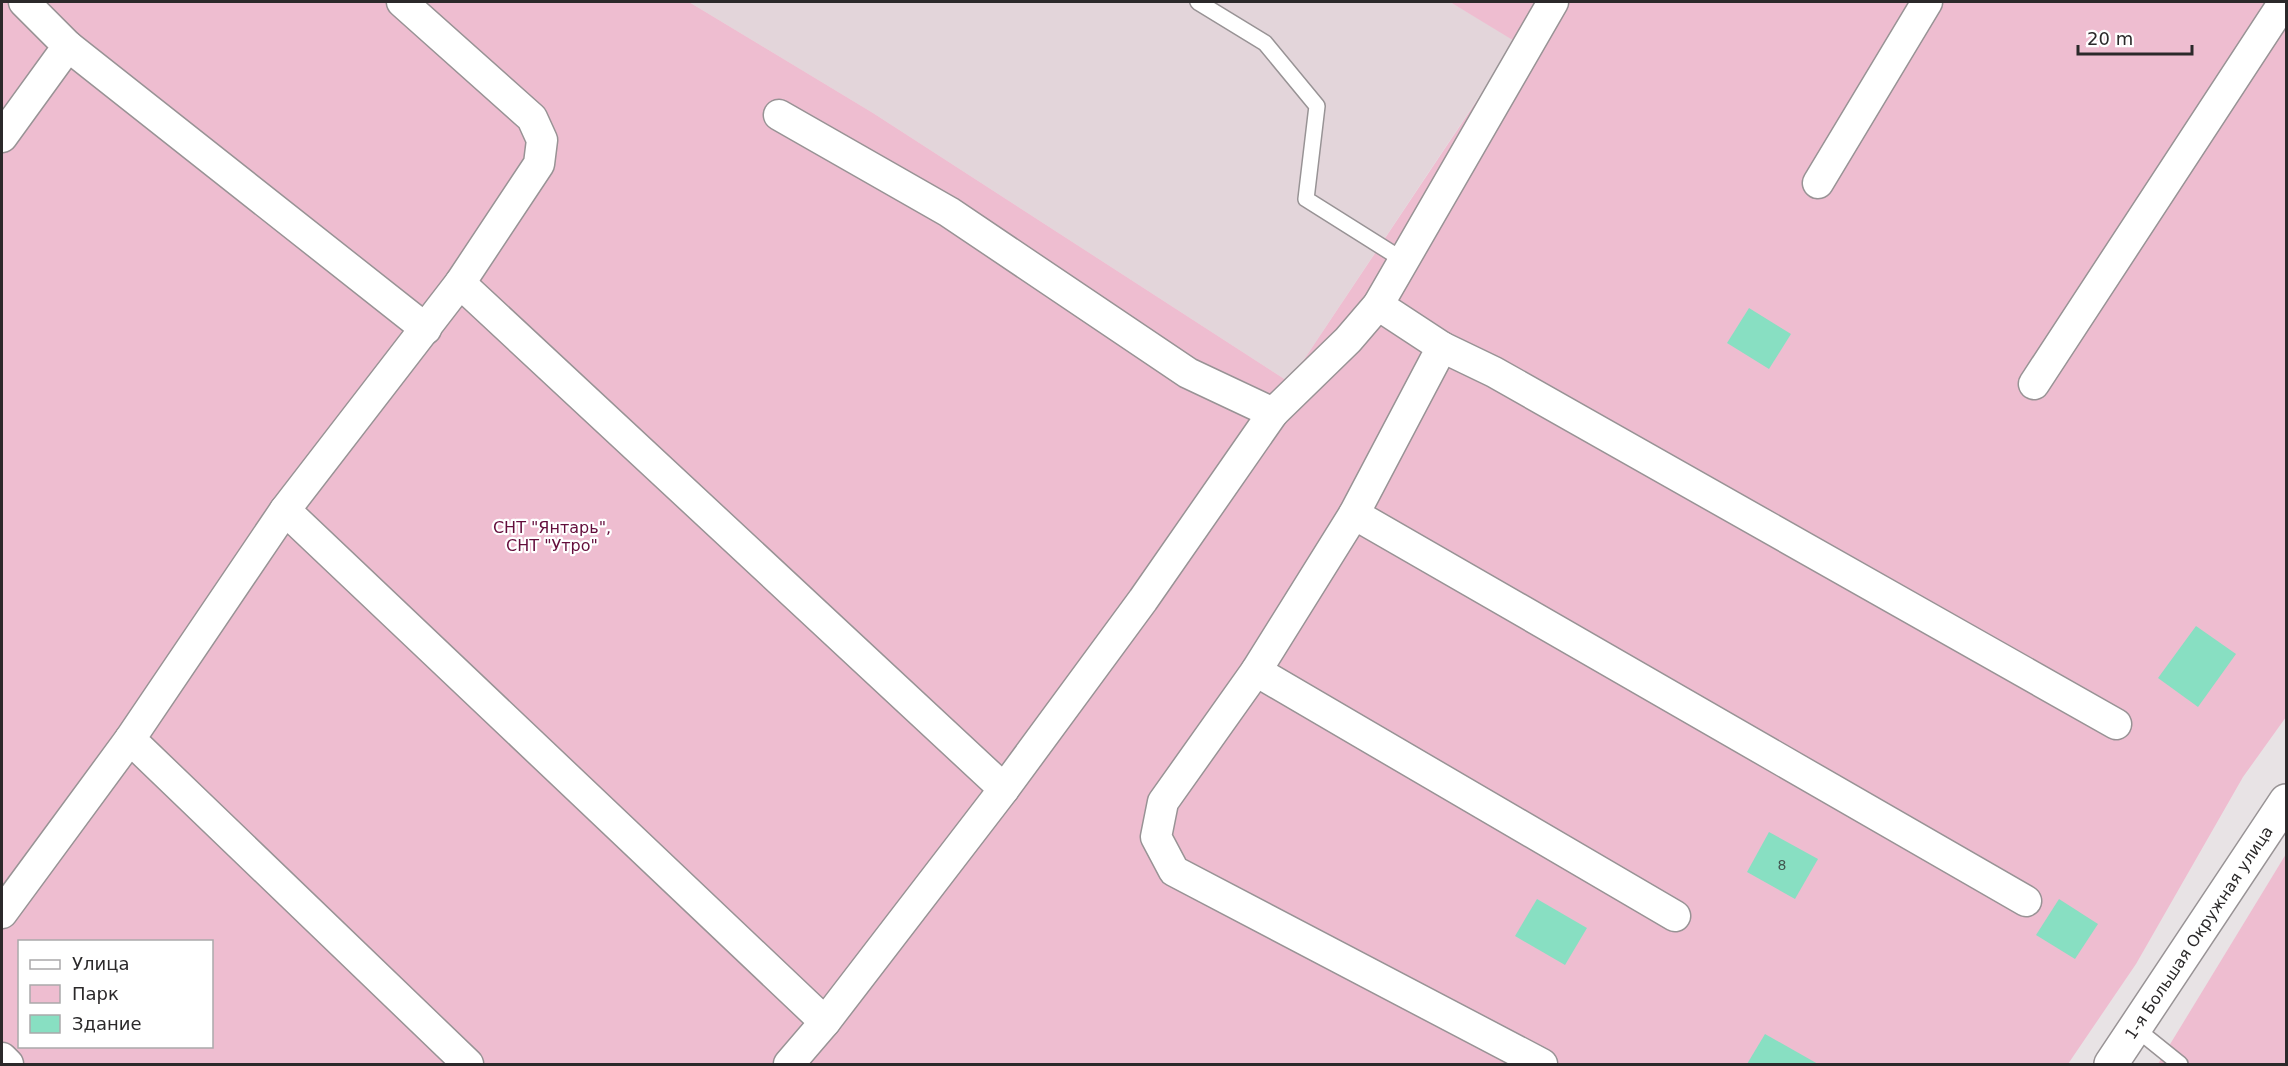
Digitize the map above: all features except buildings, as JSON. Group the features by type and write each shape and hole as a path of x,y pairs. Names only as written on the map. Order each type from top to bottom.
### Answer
{"street":[{"path":"24,2 68,46 426,329"},
{"path":"2,913 130,740 285,510 460,283 539,164 543,140 531,118 402,2"},
{"path":"789,1065 825,1023 1004,789 1143,600 1273,413 1348,339 1378,305 1553,2"},
{"path":"1818,183 1927,2"},
{"path":"2034,384 2284,2"},
{"path":"2,137 68,46"},
{"path":"779,115 949,212 1188,373 1273,413"},
{"path":"460,283 1004,789"},
{"path":"1378,305 1442,347 1505,378 2116,724"},
{"path":"1442,347 1354,514 1256,671 1163,802 1156,837 1174,871 1542,1065"},
{"path":"285,510 825,1023"},
{"path":"1354,514 2026,901"},
{"path":"1256,671 1675,916"},
{"path":"130,740 468,1065"},
{"name":"1-я Большая Окружная улица","path":"2111,1065 2134,1027 2286,801"},
{"path":"2,1058 8,1065"}],"lane":[{"path":"1198,2 1265,43 1317,106 1306,199 1403,260"},
{"path":"2134,1027 2181,1065"}],"shaded area":[{"path":"689,2 1450,2 1516,41 1289,382 873,113"}],"green space":[{"name":"СНТ \"Янтарь\", СНТ \"Утро\"","path":"2,2 689,2 873,113 1289,382 1516,42 1450,2 2286,2 2286,717 2243,777 2136,964 2068,1064 2,1064"},
{"path":"2286,854 2286,1064 2158,1064"}]}
